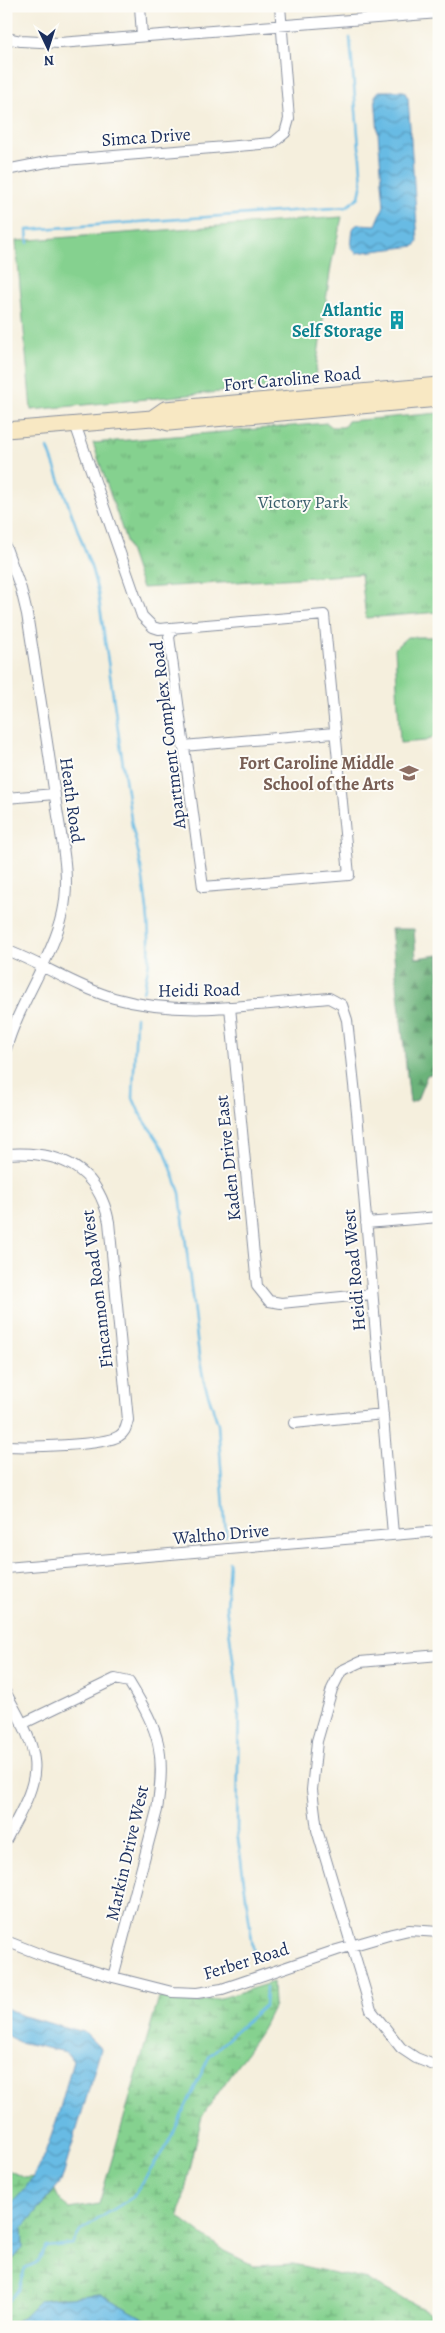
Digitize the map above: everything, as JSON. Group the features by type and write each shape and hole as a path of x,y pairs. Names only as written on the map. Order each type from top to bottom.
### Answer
{"street":[{"path":"140,6 142,36"},
{"path":"280,6 281,26"},
{"path":"6,38 21,41 60,43 281,26 415,10 439,13"},
{"name":"Simca Drive","path":"6,170 52,161 273,143 284,134 289,120 281,26"},
{"name":"Fort Caroline Road","path":"152,418 165,409 439,385"},
{"name":"Fort Caroline Road","path":"6,430 152,418 169,423 439,399"},
{"name":"Apartment Complex Road","path":"76,424 142,616 159,629 173,628 169,637 203,887 349,875 334,733"},
{"name":"Heath Road","path":"6,548 21,589 27,614 55,794 66,886 60,922 6,1049"},
{"path":"173,628 324,615 334,733 183,746"},
{"path":"6,798 55,794"},
{"name":"Heidi Road","path":"6,950 42,965 90,989 133,1004 166,1009 230,1007 330,998 342,1005"},
{"name":"Heidi Road West","path":"342,1005 348,1020 393,1534"},
{"name":"Kaden Drive East","path":"230,1007 257,1286 269,1302 281,1303 372,1294"},
{"name":"Fincannon Road West","path":"6,1154 34,1154 63,1160 80,1170 90,1179 106,1205 128,1420 126,1430 120,1436 105,1440 30,1447 6,1446"},
{"path":"366,1223 439,1217"},
{"path":"294,1423 383,1414"},
{"name":"Waltho Drive","path":"6,1568 439,1531"},
{"path":"439,1655 360,1662 341,1671 332,1689 317,1741 312,1790 318,1830 371,2010 401,2048 416,2058 439,2067"},
{"name":"Markin Drive West","path":"22,1724 108,1681 121,1679 129,1682 151,1721 160,1747 162,1766 156,1810 113,1977"},
{"path":"6,1693 22,1724 33,1752 34,1770 28,1793 6,1840"},
{"name":"Ferber Road","path":"6,1941 47,1957 113,1977 172,1992 197,1993 222,1989 409,1930 439,1932"}],"green space":[{"path":"342,217 331,266 314,383 31,410 16,241"},
{"name":"Victory Park","path":"439,413 439,612 366,618 361,574 142,588 93,443 327,423 332,427 344,427 348,421"},
{"path":"407,637 439,637 439,735 425,741 400,743 395,648"},
{"path":"391,929 414,929 416,958 439,955 439,1072 427,1075 417,1100 410,1103"},
{"path":"273,1982 274,2005 260,2033 202,2116 179,2217 224,2251 255,2266 293,2264 367,2280 439,2317 439,2327 159,2327 100,2294 40,2300 23,2317 6,2325 6,2272 10,2263 23,2248 22,2229 55,2190 60,2201 70,2209 99,2204 159,1997 196,2003 225,1997"},
{"path":"6,2169 25,2178 34,2177 16,2200 6,2207"}],"water":[{"path":"379,91 404,91 408,98 418,241 415,246 356,253 351,248 353,228 358,224 376,225 384,206 375,96"},
{"path":"6,2008 23,2016 84,2032 101,2049 61,2182 22,2229 23,2248 10,2263 6,2272 6,2207 20,2195 32,2179 41,2161 57,2119 73,2061 66,2052 19,2042 6,2035"},
{"path":"100,2294 159,2327 6,2327 23,2317 40,2300"}],"waterway":[{"path":"28,243 27,230 346,207 359,197 362,183 350,38"},
{"path":"48,448 92,570 98,593 132,826 147,912 149,961 143,992"},
{"path":"136,1017 133,1098 140,1114 165,1151 180,1193 199,1356 204,1382 218,1424 226,1536"},
{"path":"229,1562 226,1607 239,1704 237,1831 254,1955"},
{"path":"6,2304 18,2290 25,2268 36,2263 47,2247 73,2244 81,2230 133,2197 170,2140 210,2055 265,2005 266,1987"}],"place":[{"name":"Atlantic Self Storage","path":"397,320"},
{"name":"Fort Caroline Middle School of the Arts","path":"409,773"}]}
